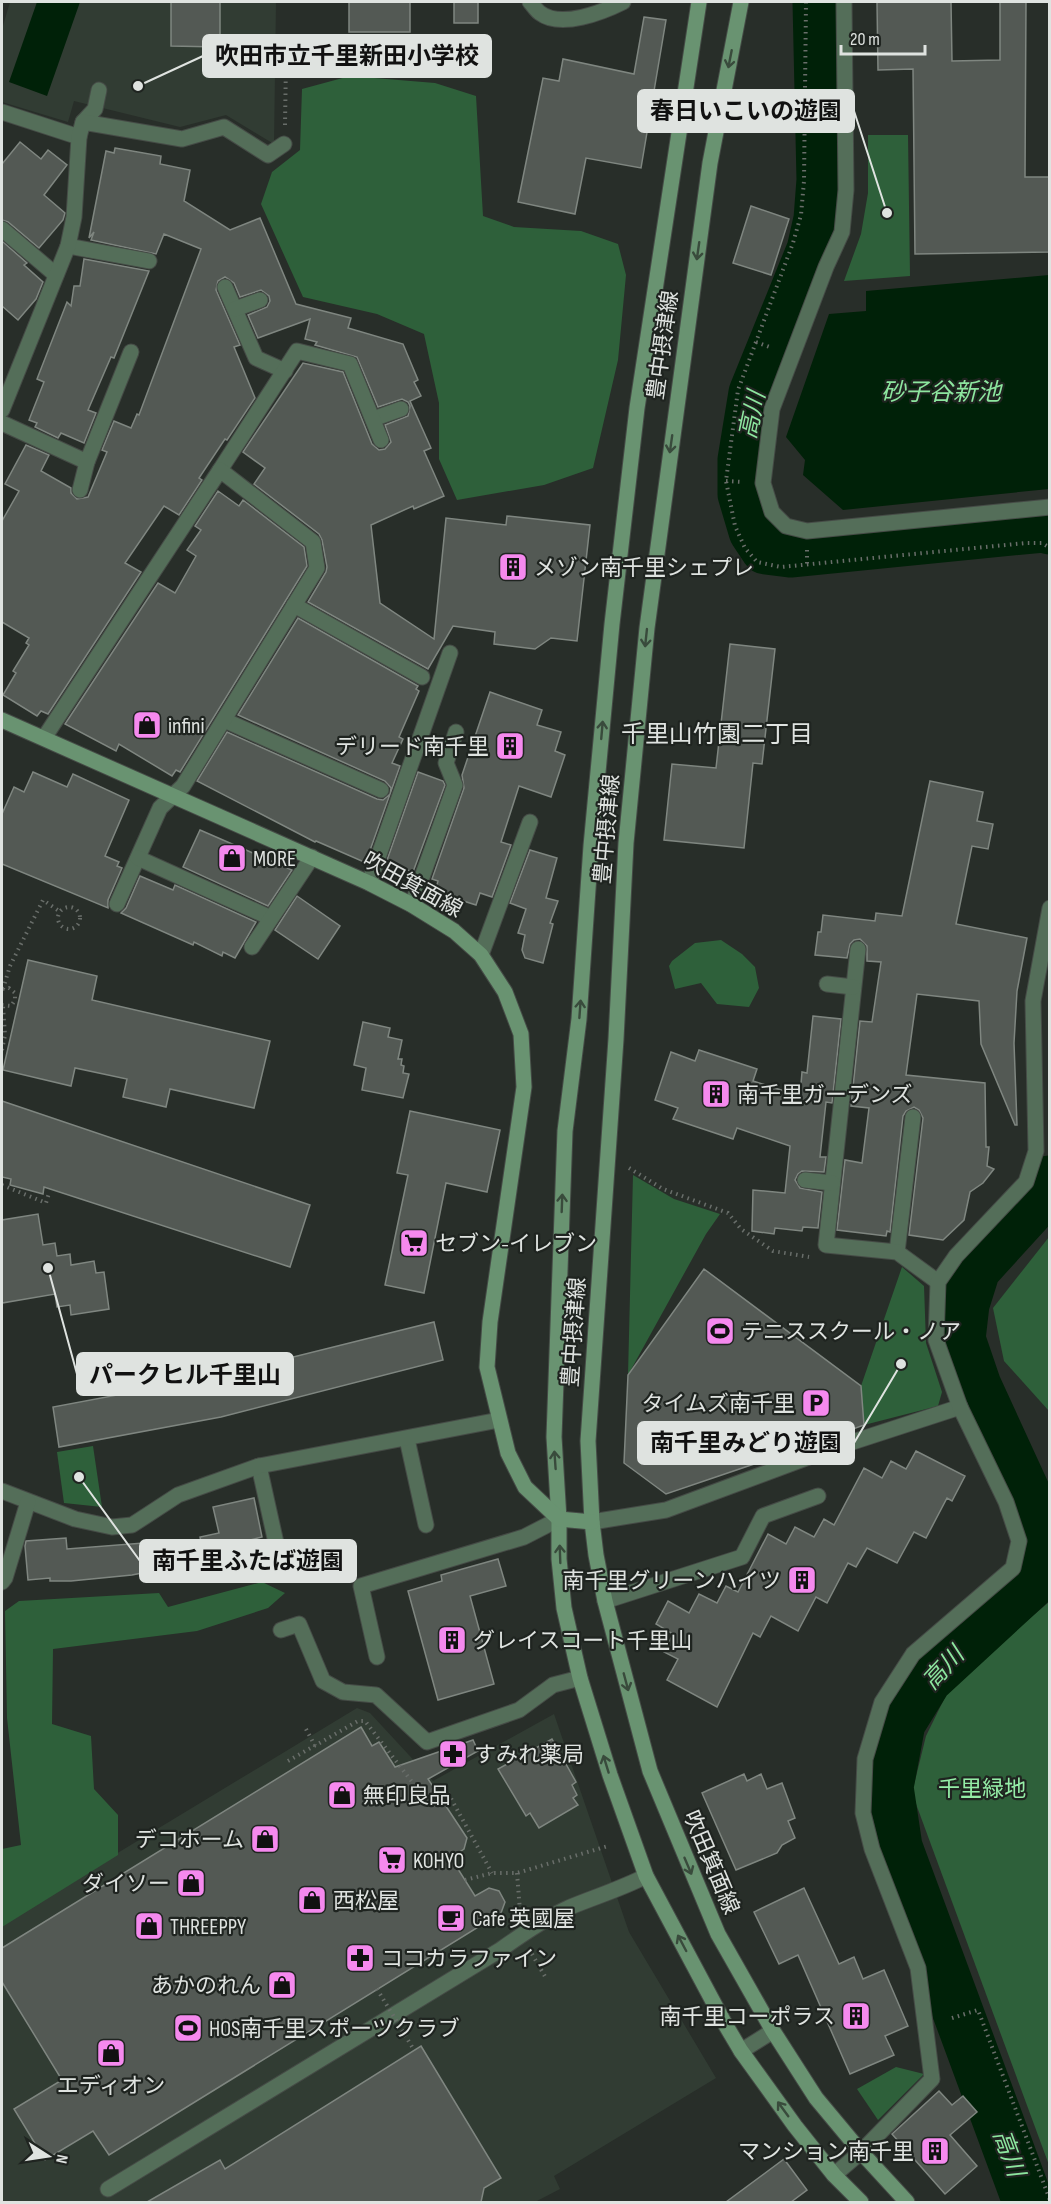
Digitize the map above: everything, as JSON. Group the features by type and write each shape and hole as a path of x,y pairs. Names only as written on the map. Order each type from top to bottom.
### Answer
{"main road":[{"name":"豊中摂津線","path":"559,1519 554,1437 565,1131 579,1020 591,846 612,624 637,408 699,2"},
{"name":"豊中摂津線","path":"592,1522 588,1441 616,1039 626,843 640,696 653,580 710,163 741,2"},
{"name":"吹田箕面線","path":"3,724 44,738 369,883 412,905 454,931 481,955 506,992 521,1034 524,1087 490,1322 487,1367 508,1453 525,1487 559,1519"},
{"path":"592,1522 559,1519 559,1559 564,1608 580,1678 610,1775 646,1876 741,2051 795,2126 834,2175 861,2202"},
{"name":"吹田箕面線","path":"592,1522 605,1601 650,1771 718,1934 772,2031 816,2098 907,2202"}],"street":[{"path":"530,2 540,14 559,20 586,17 623,2"},
{"path":"844,2 846,190 842,232 826,267 772,409 763,483 772,512 786,526 807,531 1050,507"},
{"path":"2,410 68,246 74,218 79,137 83,122 95,109 99,90"},
{"path":"2,112 79,137"},
{"path":"83,122 182,139 224,127 268,155 284,144"},
{"path":"2,229 56,275"},
{"path":"68,246 149,261"},
{"path":"225,287 256,358 285,371"},
{"path":"235,309 260,300"},
{"path":"44,738 297,351 350,364 381,440"},
{"path":"80,490 87,462 131,352"},
{"path":"373,418 400,409"},
{"path":"2,423 87,462"},
{"path":"117,904 159,808 183,786 317,568 313,542 220,470"},
{"path":"294,605 422,677"},
{"path":"369,883 450,653"},
{"path":"224,720 381,790"},
{"path":"412,905 455,785 446,764 456,732"},
{"path":"481,955 530,822"},
{"path":"252,947 312,857"},
{"path":"138,858 271,918"},
{"path":"834,2175 861,2152 932,2079 918,1968 872,1849 863,1813 865,1759 882,1702 913,1654 1013,1568 1019,1540 1006,1502 960,1407 936,1340 938,1282 956,1256 1026,1182 1036,1151 1034,1001 1050,909"},
{"path":"858,949 825,1251 897,1252 938,1282"},
{"path":"827,984 853,987"},
{"path":"897,1252 913,1117"},
{"path":"806,1180 832,1183"},
{"path":"592,1522 666,1509 960,1407"},
{"path":"2,1491 75,1519 112,1527 132,1525 178,1495 259,1466 499,1420"},
{"path":"406,1439 426,1525"},
{"path":"259,1466 282,1570"},
{"path":"605,1601 742,1557 763,1516 818,1496"},
{"path":"2,1582 28,1502"},
{"path":"377,1657 362,1586 524,1537 559,1519"},
{"path":"281,1630 299,1624 323,1681 343,1692 376,1695 427,1742 519,1710 553,1685 580,1678"},
{"path":"108,2189 500,1950 525,1932 567,1909 646,1876"},
{"path":"741,2051 772,2031"}],"path":[{"path":"806,2 804,181 801,215 793,243 738,390 726,480 728,497 738,533 745,548 757,562 781,567 1026,543 1042,543 1050,548"},
{"path":"284,144 286,61 326,55"},
{"path":"2,990 10,966 43,900 59,911"},
{"path":"67,906 76,908 81,916 79,925 71,930 62,928 57,920 59,911 67,906"},
{"path":"2,990 9,988 15,993 15,1000 10,1006 2,1005 5,1035 2,1050"},
{"path":"628,1167 663,1189 728,1213 741,1229 773,1251 825,1251"},
{"path":"2,1185 46,1203 49,1193"},
{"path":"288,1761 358,1721 365,1721 416,1787 448,1793 492,1873"},
{"path":"306,1729 315,1746"},
{"path":"465,1880 492,1873 517,1873 608,1846"},
{"path":"517,1873 521,1916"},
{"path":"530,1951 547,1980"},
{"path":"377,1989 414,2050"},
{"path":"952,2018 978,2010 1050,2200"}],"shaded area":[{"path":"10,2 276,2 274,144 226,115 180,127 74,101 68,122 2,102 2,29"},
{"path":"357,1708 370,1713 433,1781 554,1714 629,1932 716,2078 554,2176 560,2189 535,2202 2,2202 2,1923"}],"green space":[{"path":"350,76 435,83 476,96 483,216 514,227 581,231 618,244 626,275 618,360 593,468 544,485 457,500 439,459 439,403 424,334 377,314 303,297 261,204 272,172 300,150 302,89"},
{"path":"868,135 908,135 910,276 844,281 861,234 868,193"},
{"path":"721,940 742,954 755,967 759,988 749,1007 717,1004 701,983 675,989 669,966 672,961 695,943"},
{"path":"633,1175 674,1199 720,1214 706,1234 628,1375"},
{"path":"1049,1237 1049,1411 1004,1361 993,1308"},
{"path":"902,1267 924,1286 926,1343 942,1392 938,1406 864,1425 861,1386"},
{"path":"93,1446 102,1507 64,1503 57,1452"},
{"path":"262,1582 285,1593 268,1608 197,1631 53,1649 52,1724 91,1736 94,1789 118,1815 118,1855 2,1927 2,1849 21,1845 7,1718 5,1611 19,1601 159,1593 168,1607"},
{"name":"千里緑地","path":"1049,1602 1049,2165 912,1793 926,1736 951,1685"},
{"path":"896,2067 924,2074 878,2120 857,2089"}],"water":[{"path":"37,2 80,2 47,96 9,82"},
{"name":"砂子谷新池","path":"1049,275 1049,489 843,510 803,475 805,460 786,437 829,314 866,311 866,291"}],"building":[{"path":"171,2 220,2 220,47 171,46"},
{"path":"349,2 410,2 410,32 349,32"},
{"path":"454,2 478,2 478,23 454,23"},
{"path":"877,2 951,2 952,61 1000,60 1000,2 1026,2 1025,177 1050,177 1050,252 915,254 913,69 878,70"},
{"path":"644,17 666,20 641,168 586,158 575,214 518,202 543,78 559,81 563,59 634,74"},
{"path":"20,142 41,159 48,150 67,165 44,195 65,213 63,220 39,248 8,222 2,220 2,164"},
{"path":"115,148 161,156 160,164 190,170 184,201 230,230 260,218 296,304 351,318 348,328 403,344 418,380 414,382 421,396 410,401 431,448 424,451 444,496 414,509 413,506 371,525 380,603 434,639 446,518 506,525 507,516 590,525 577,641 551,638 535,649 494,644 495,632 453,626 428,669 308,602 326,572 322,540 319,534 254,484 265,468 243,452 303,363 343,372 372,444 379,450 385,449 391,442 385,425 408,416 410,406 402,399 378,407 357,357 315,345 317,342 305,339 310,319 258,338 248,315 267,307 270,301 269,296 261,290 240,297 234,283 225,277 218,281 216,290 240,345 234,347 255,398 199,478 202,480 179,515 164,506 125,563 141,572 48,714 41,711 37,716 3,695 16,673 13,671 29,645 26,643 29,638 2,622 2,521 19,491 5,484 26,445 49,455 41,471 71,488 71,493 77,499 88,497 107,452 102,450 114,421 131,428 137,414 139,415 201,249 164,234 156,254 91,240 94,232 89,238 106,151 114,153"},
{"path":"751,206 789,219 771,275 733,263"},
{"path":"2,241 27,263 24,265 43,282 36,299 18,320 2,306"},
{"path":"84,259 149,271 114,358 111,357 88,410 96,413 84,443 61,433 58,438 35,427 37,423 29,420 44,382 37,379 67,302 71,306 74,286 80,286"},
{"path":"218,491 239,506 243,500 304,547 307,566 180,772 176,770 172,776 119,744 116,751 65,724 158,583 175,593 196,556 187,550 201,530 195,526"},
{"path":"298,618 418,686 416,689 419,691 399,737 403,739 392,763 400,766 368,856 364,862 315,842 197,781 227,732 377,799 383,800 390,794 391,788 385,781 238,715"},
{"path":"730,644 775,649 762,764 753,763 744,848 664,840 672,764 716,768"},
{"path":"490,692 542,710 537,725 561,732 555,751 565,755 551,797 519,786 501,842 511,845 492,897 480,893 476,905 435,892 438,881 432,879 464,788 462,775"},
{"path":"33,772 67,787 73,774 129,800 105,856 119,862 117,866 122,868 108,900 108,908 2,864 2,814 14,787 24,792"},
{"path":"418,772 443,781 445,785 413,872 386,863"},
{"path":"930,781 983,792 977,821 993,824 988,849 972,846 956,924 1027,938 1017,991 1014,1043 1017,1125 1015,1125 981,1044 979,1001 917,994 906,1075 985,1083 986,1147 989,1147 987,1166 994,1169 983,1183 970,1192 964,1220 943,1240 909,1235 923,1118 919,1110 914,1107 906,1111 903,1116 890,1232 887,1231 886,1236 837,1230 845,1160 862,1163 869,1108 851,1106 860,1021 872,1022 881,962 867,961 867,946 860,939 850,944 847,958 815,955 823,915 875,921 876,913 902,916"},
{"path":"200,830 292,870 268,906 183,867"},
{"path":"530,850 557,858 546,898 558,901 550,923 553,924 543,963 525,958 522,950 525,935 518,933 526,909 510,903"},
{"path":"140,876 173,890 175,885 256,922 235,958 223,952 222,956 194,942 193,945 121,913 126,908"},
{"path":"297,896 340,926 318,959 275,930"},
{"path":"28,960 97,976 92,1000 270,1041 254,1108 170,1089 166,1107 123,1097 127,1079 75,1068 71,1086 3,1070"},
{"path":"813,1016 841,1019 832,1103 826,1102 820,1157 826,1157 824,1172 802,1171 795,1180 800,1188 822,1192 818,1228 803,1227 802,1231 775,1228 774,1234 752,1231 753,1190 785,1193 790,1146 737,1128 733,1139 673,1119 678,1108 655,1100 671,1052 695,1061 699,1050 757,1069 753,1081 800,1096 802,1072 807,1073"},
{"path":"363,1022 390,1028 388,1037 402,1040 398,1059 402,1059 403,1073 409,1074 403,1098 362,1090 366,1068 354,1065"},
{"path":"2,1101 310,1205 290,1267 44,1187 43,1194 10,1185 11,1179 2,1177"},
{"path":"410,1111 500,1130 487,1192 446,1183 424,1293 385,1285 408,1175 397,1173"},
{"path":"38,1214 43,1245 55,1243 57,1256 70,1254 71,1265 94,1261 96,1273 104,1272 109,1309 71,1315 70,1305 57,1307 55,1294 2,1303 2,1220"},
{"path":"704,1269 861,1386 864,1425 796,1450 777,1437 757,1463 666,1494 624,1463 628,1375"},
{"path":"434,1322 443,1360 221,1417 59,1447 53,1407 213,1377"},
{"name":"南千里グリーンハイツ","path":"916,1451 965,1476 952,1501 947,1498 926,1538 914,1532 897,1563 867,1548 856,1567 848,1563 827,1603 816,1597 798,1631 771,1616 760,1637 753,1633 717,1707 667,1680 678,1659 664,1652 673,1634 656,1624 668,1601 689,1613 699,1594 717,1603 726,1586 738,1592 768,1534 786,1544 795,1527 814,1537 824,1519 834,1525 864,1468 882,1478 891,1461 906,1469"},
{"path":"254,1498 262,1537 246,1541 254,1575 221,1582 220,1576 206,1579 203,1561 132,1575 71,1581 50,1581 50,1578 28,1580 26,1541 66,1538 67,1549 156,1542 157,1548 201,1542 200,1537 219,1533 213,1507"},
{"name":"グレイスコート千里山","path":"498,1559 506,1586 470,1596 494,1684 438,1700 408,1591 442,1581 441,1575"},
{"path":"361,1727 372,1746 379,1742 395,1767 473,1740 478,1751 428,1779 467,1838 464,1849 451,1858 475,1896 489,1888 499,1891 505,1902 501,1913 109,2155 93,2131 45,2160 14,2109 62,2080 2,1982 2,1948"},
{"path":"552,1739 576,1782 572,1785 577,1795 573,1798 578,1805 539,1828 530,1813 526,1816 498,1769"},
{"path":"744,1774 747,1781 761,1774 767,1789 782,1783 795,1818 788,1821 795,1838 782,1845 777,1853 736,1870 702,1793"},
{"path":"804,1888 839,1964 854,1957 863,1979 884,1970 908,2026 885,2036 894,2055 850,2074 798,1955 779,1964 754,1912"},
{"path":"421,2046 501,2178 484,2188 481,2202 147,2202 220,2160 225,2169"},
{"name":"マンション南千里","path":"939,2091 952,2105 963,2096 977,2112 950,2135 977,2166 945,2194 892,2134"},
{"path":"784,2159 807,2190 791,2202 726,2202"}],"waterway":[{"name":"高川","path":"818,2 822,180 819,219 812,250 754,393 743,460 743,494 754,531 766,549 790,552 1043,527 1050,529"},
{"name":"高川","path":"1028,2202 897,1847 888,1787 900,1723 927,1679 1030,1584 1041,1569 1045,1545 1038,1521 976,1386 960,1339 964,1304 975,1269 1047,1190 1050,1181"}],"place":[{"name":"吹田市立千里新田小学校","path":"138,86"},
{"name":"春日いこいの遊園","path":"887,213"},
{"name":"メゾン南千里シェプレ","path":"513,567"},
{"name":"infini","path":"147,725"},
{"name":"デリード南千里","path":"510,746"},
{"name":"MORE","path":"232,858"},
{"name":"南千里ガーデンズ","path":"716,1094"},
{"name":"セブン-イレブン","path":"414,1243"},
{"name":"パークヒル千里山","path":"48,1268"},
{"name":"テニススクール・ノア","path":"720,1331"},
{"name":"南千里みどり遊園","path":"901,1364"},
{"name":"タイムズ南千里","path":"816,1403"},
{"name":"南千里ふたば遊園","path":"79,1477"},
{"name":"南千里グリーンハイツ","path":"802,1580"},
{"name":"グレイスコート千里山","path":"452,1640"},
{"name":"すみれ薬局","path":"453,1754"},
{"name":"無印良品","path":"342,1795"},
{"name":"デコホーム","path":"265,1839"},
{"name":"KOHYO","path":"392,1860"},
{"name":"ダイソー","path":"191,1883"},
{"name":"西松屋","path":"312,1900"},
{"name":"Cafe 英國屋","path":"451,1918"},
{"name":"THREEPPY","path":"149,1926"},
{"name":"ココカラファイン","path":"360,1958"},
{"name":"あかのれん","path":"282,1985"},
{"name":"南千里コーポラス","path":"856,2016"},
{"name":"HOS南千里スポーツクラブ","path":"188,2028"},
{"name":"エディオン","path":"111,2053"},
{"name":"マンション南千里","path":"935,2151"}],"district":[{"name":"千里山竹園二丁目","path":"717,734"}]}
